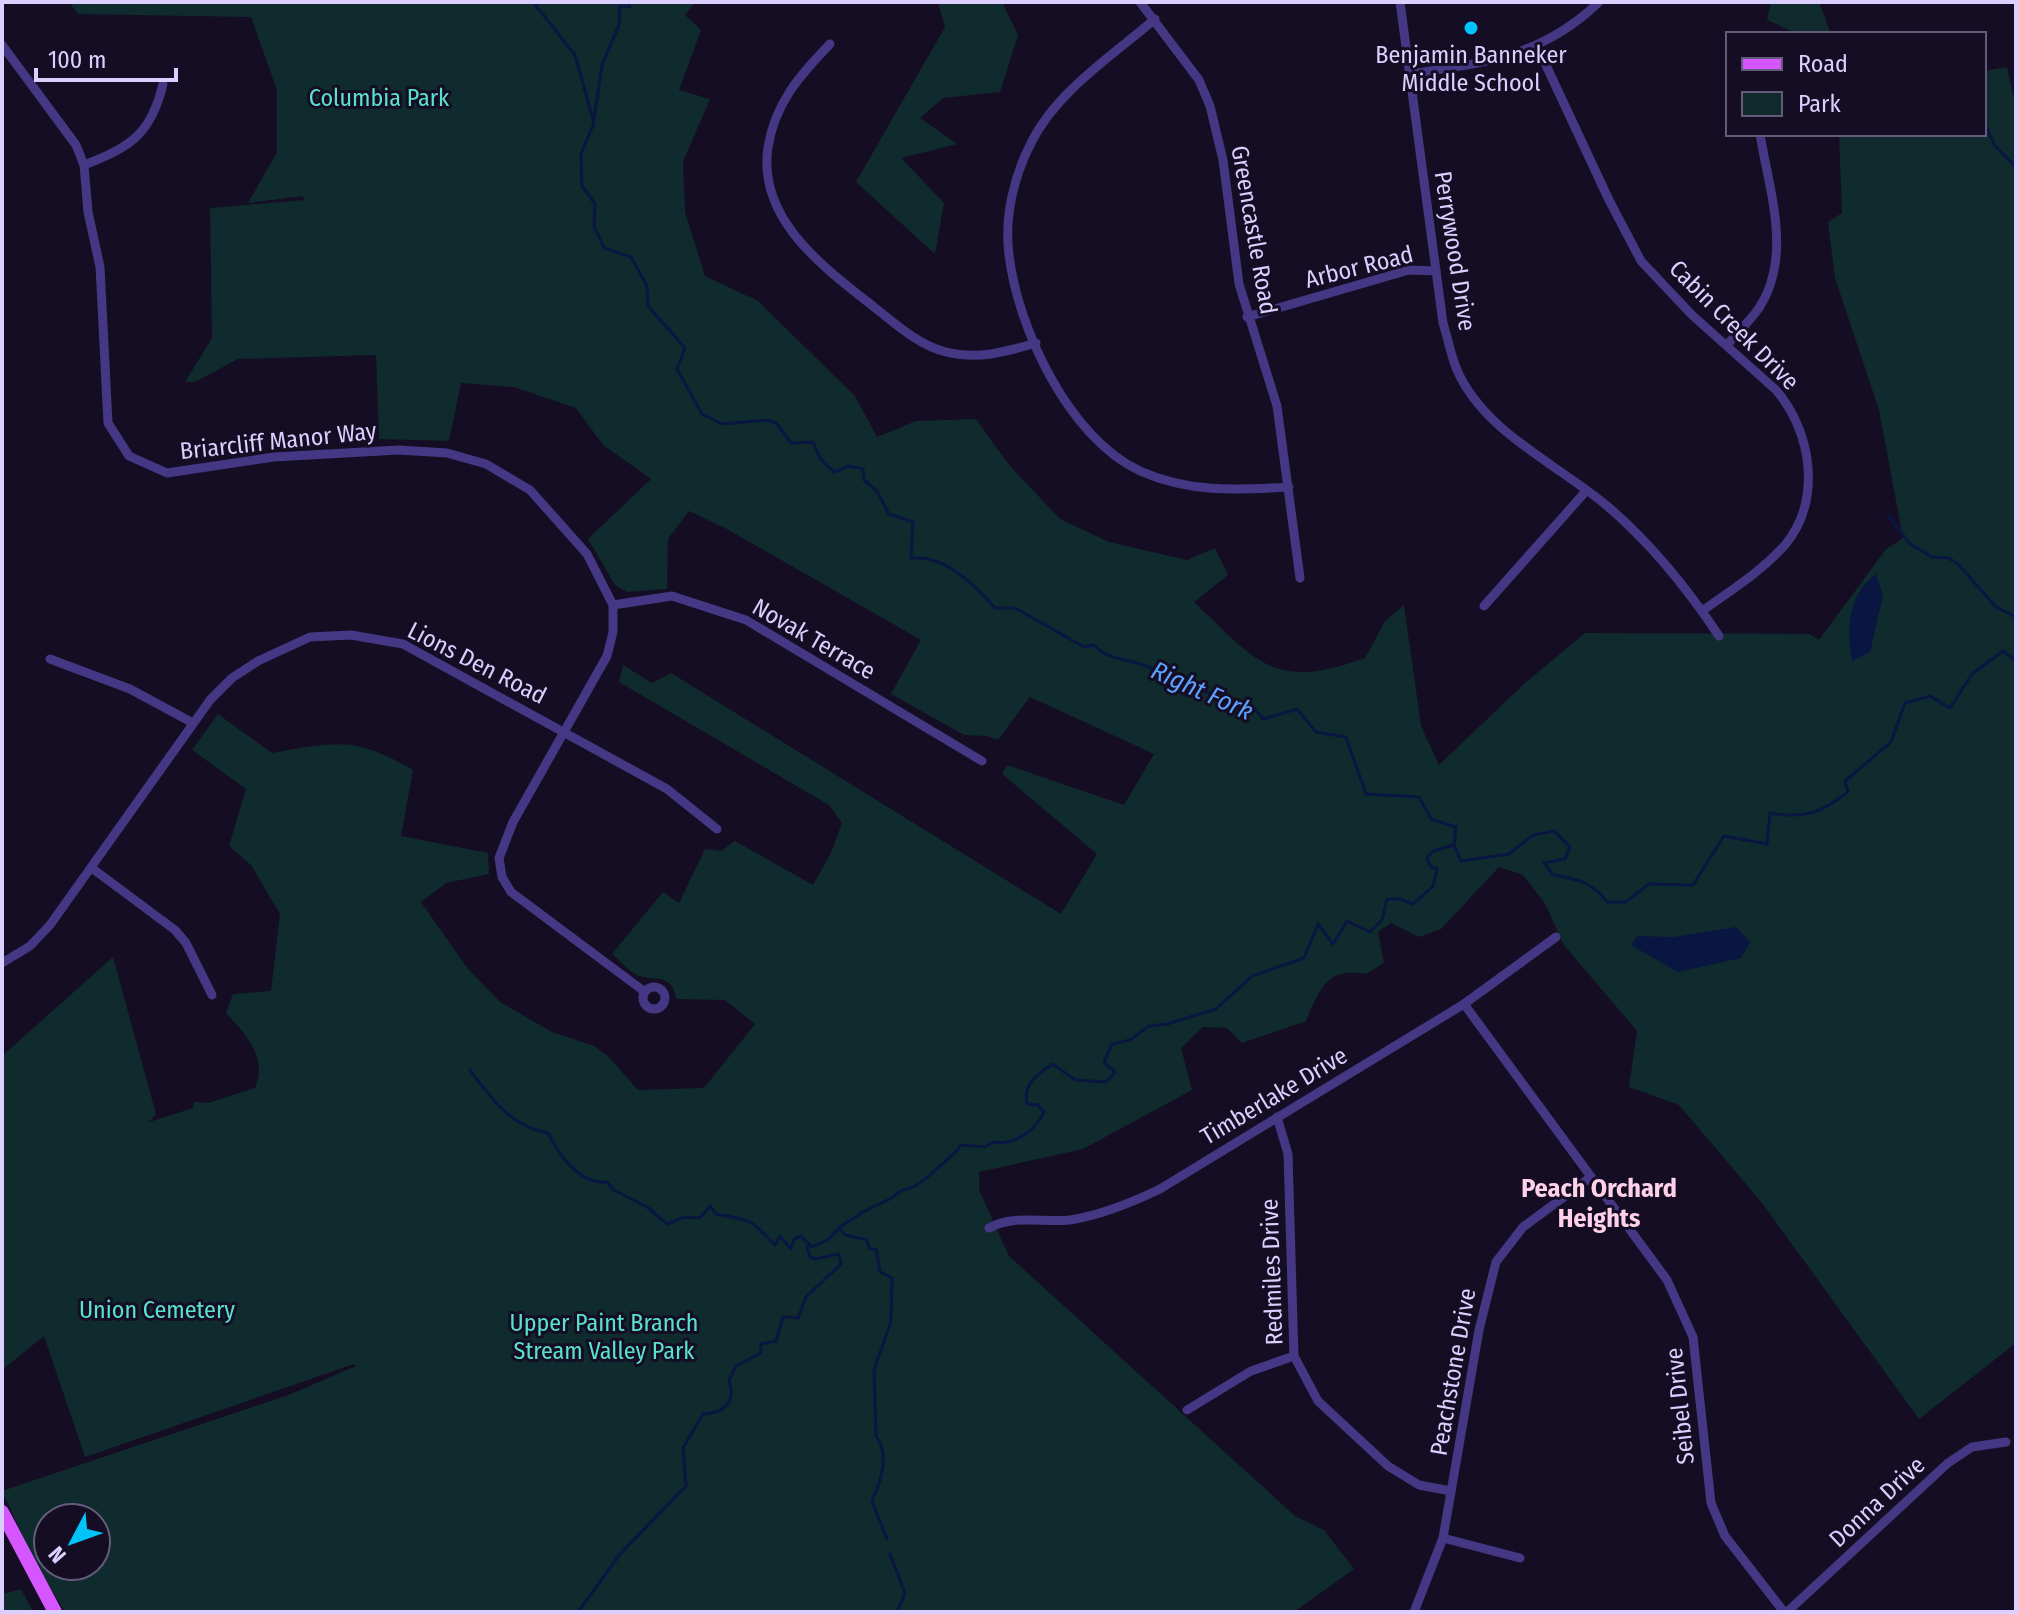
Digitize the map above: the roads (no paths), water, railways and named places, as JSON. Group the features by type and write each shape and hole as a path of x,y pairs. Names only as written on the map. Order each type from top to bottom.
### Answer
{"main road":[{"path":"2,1512 55,1612"}],"street":[{"name":"Greencastle Road","path":"1140,2 1199,80 1210,106 1223,160 1239,284 1277,406 1300,578"},
{"name":"Perrywood Drive","path":"1400,2 1443,323 1457,370 1469,392 1500,426 1643,539 1719,636"},
{"path":"1410,74 1489,62 1537,46 1564,31 1599,2"},
{"path":"1155,19 1053,110 1021,164 1010,205 1009,255 1049,376 1089,434 1138,470 1173,483 1214,491 1289,487"},
{"path":"830,44 792,84 779,108 768,148 768,175 778,210 802,246 915,339 945,352 983,356 1036,343"},
{"name":"Briarcliff Manor Way","path":"2,45 76,145 84,165 88,212 100,267 108,423 129,456 167,473 274,457 399,450 447,453 486,464 530,490 560,521 587,554 613,605"},
{"name":"Cabin Creek Drive","path":"1537,46 1641,261 1692,315 1787,402 1803,434 1809,468 1805,506 1784,545 1702,611"},
{"path":"84,165 131,144 158,106 163,84"},
{"path":"1727,345 1759,307 1777,264 1777,241 1760,136"},
{"name":"Arbor Road","path":"1247,317 1409,270 1436,271"},
{"path":"1484,606 1586,491"},
{"name":"Novak Terrace","path":"613,605 672,596 746,620 982,761"},
{"path":"613,605 613,632 607,656 513,822 499,858 502,877 511,892 645,992"},
{"name":"Lions Den Road","path":"2,963 30,946 50,925 93,869 193,723 232,678 258,661 310,637 351,635 403,644 667,789 717,829"},
{"path":"50,659 130,689 193,723"},
{"path":"93,869 175,930 186,943 212,995"},
{"name":"Timberlake Drive","path":"989,1228 1001,1221 1069,1220 1111,1211 1160,1189 1464,1004 1556,937"},
{"name":"Seibel Drive","path":"1464,1004 1667,1280 1687,1319 1698,1366 1711,1503 1725,1536 1785,1612"},
{"name":"Redmiles Drive","path":"1277,1117 1288,1154 1294,1356 1318,1401 1388,1466 1419,1485 1451,1491"},
{"name":"Peachstone Drive","path":"1414,1612 1443,1538 1479,1330 1496,1262 1523,1227 1591,1177"},
{"path":"1187,1410 1251,1371 1294,1356"},
{"name":"Donna Drive","path":"1785,1612 1948,1463 1972,1447 2006,1442"},
{"path":"1443,1538 1520,1558"}],"water":[{"path":"1876,574 1883,595 1870,652 1852,661 1849,637 1851,613 1860,592"},
{"path":"1736,927 1750,942 1741,958 1678,972 1631,945 1637,936 1673,937"}],"waterway":[{"name":"Right Fork","path":"533,2 575,55 594,123 581,154 582,186 595,204 594,226 604,248 631,257 647,286 648,306 685,348 677,369 702,414 722,424 768,420 776,423 791,443 813,442 820,458 834,472 849,466 863,469 864,480 877,491 889,514 913,522 911,558 924,558 947,566 968,581 995,608 1015,608 1084,647 1094,645 1109,655 1155,670 1162,677 1255,709 1263,719 1297,709 1316,732 1346,737 1366,794 1419,797 1431,819 1456,827 1454,845 1461,861 1509,854 1533,835 1554,831 1570,847 1565,859 1544,863 1553,875 1583,882 1607,902 1626,902 1649,884 1693,885 1724,836 1767,844 1770,813 1812,813 1848,792 1845,781 1891,742 1905,703 1930,696 1950,708 1972,674 2003,651 2016,661"},
{"path":"594,119 602,65 619,25 620,6 630,7 628,2"},
{"path":"1986,126 1995,146 2016,167"},
{"path":"1888,515 1910,544 1932,557 1949,558 1996,607 2016,617"},
{"path":"470,1070 503,1110 523,1125 548,1133 564,1159 579,1174 597,1182 607,1182 614,1190 647,1207 667,1224 684,1217 700,1218 710,1206 716,1214 750,1222 775,1245 780,1236 791,1249 794,1239 801,1236 812,1247 829,1239 840,1227 863,1212 915,1186 961,1145 985,1147 993,1142 1008,1142 1029,1131 1044,1112 1038,1105 1027,1104 1029,1085 1053,1064 1075,1080 1106,1082 1115,1072 1104,1062 1112,1044 1130,1040 1149,1026 1167,1024 1216,1009 1252,976 1304,958 1318,924 1333,944 1347,921 1370,932 1382,920 1387,899 1400,899 1413,904 1433,886 1437,869 1431,867 1427,858 1433,851 1454,845"},
{"path":"840,1228 845,1235 867,1240 869,1249 876,1249 880,1272 892,1278 891,1321 874,1370 876,1436 883,1451 883,1460 881,1477 872,1501 887,1539"},
{"path":"578,1612 621,1553 686,1486 683,1448 703,1414 718,1411 730,1400 729,1380 736,1366 761,1353 761,1344 776,1341 783,1317 798,1318 806,1297 841,1264 839,1254 816,1259 810,1257 807,1246"},
{"path":"890,1554 905,1593 897,1612"}],"place":[{"name":"Benjamin Banneker Middle School","path":"1471,28"}],"district":[{"name":"Peach Orchard Heights","path":"1599,1203"}],"park label":[{"name":"Columbia Park","path":"379,98"},
{"name":"Union Cemetery","path":"157,1310"},
{"name":"Upper Paint Branch Stream Valley Park","path":"604,1337"}]}
